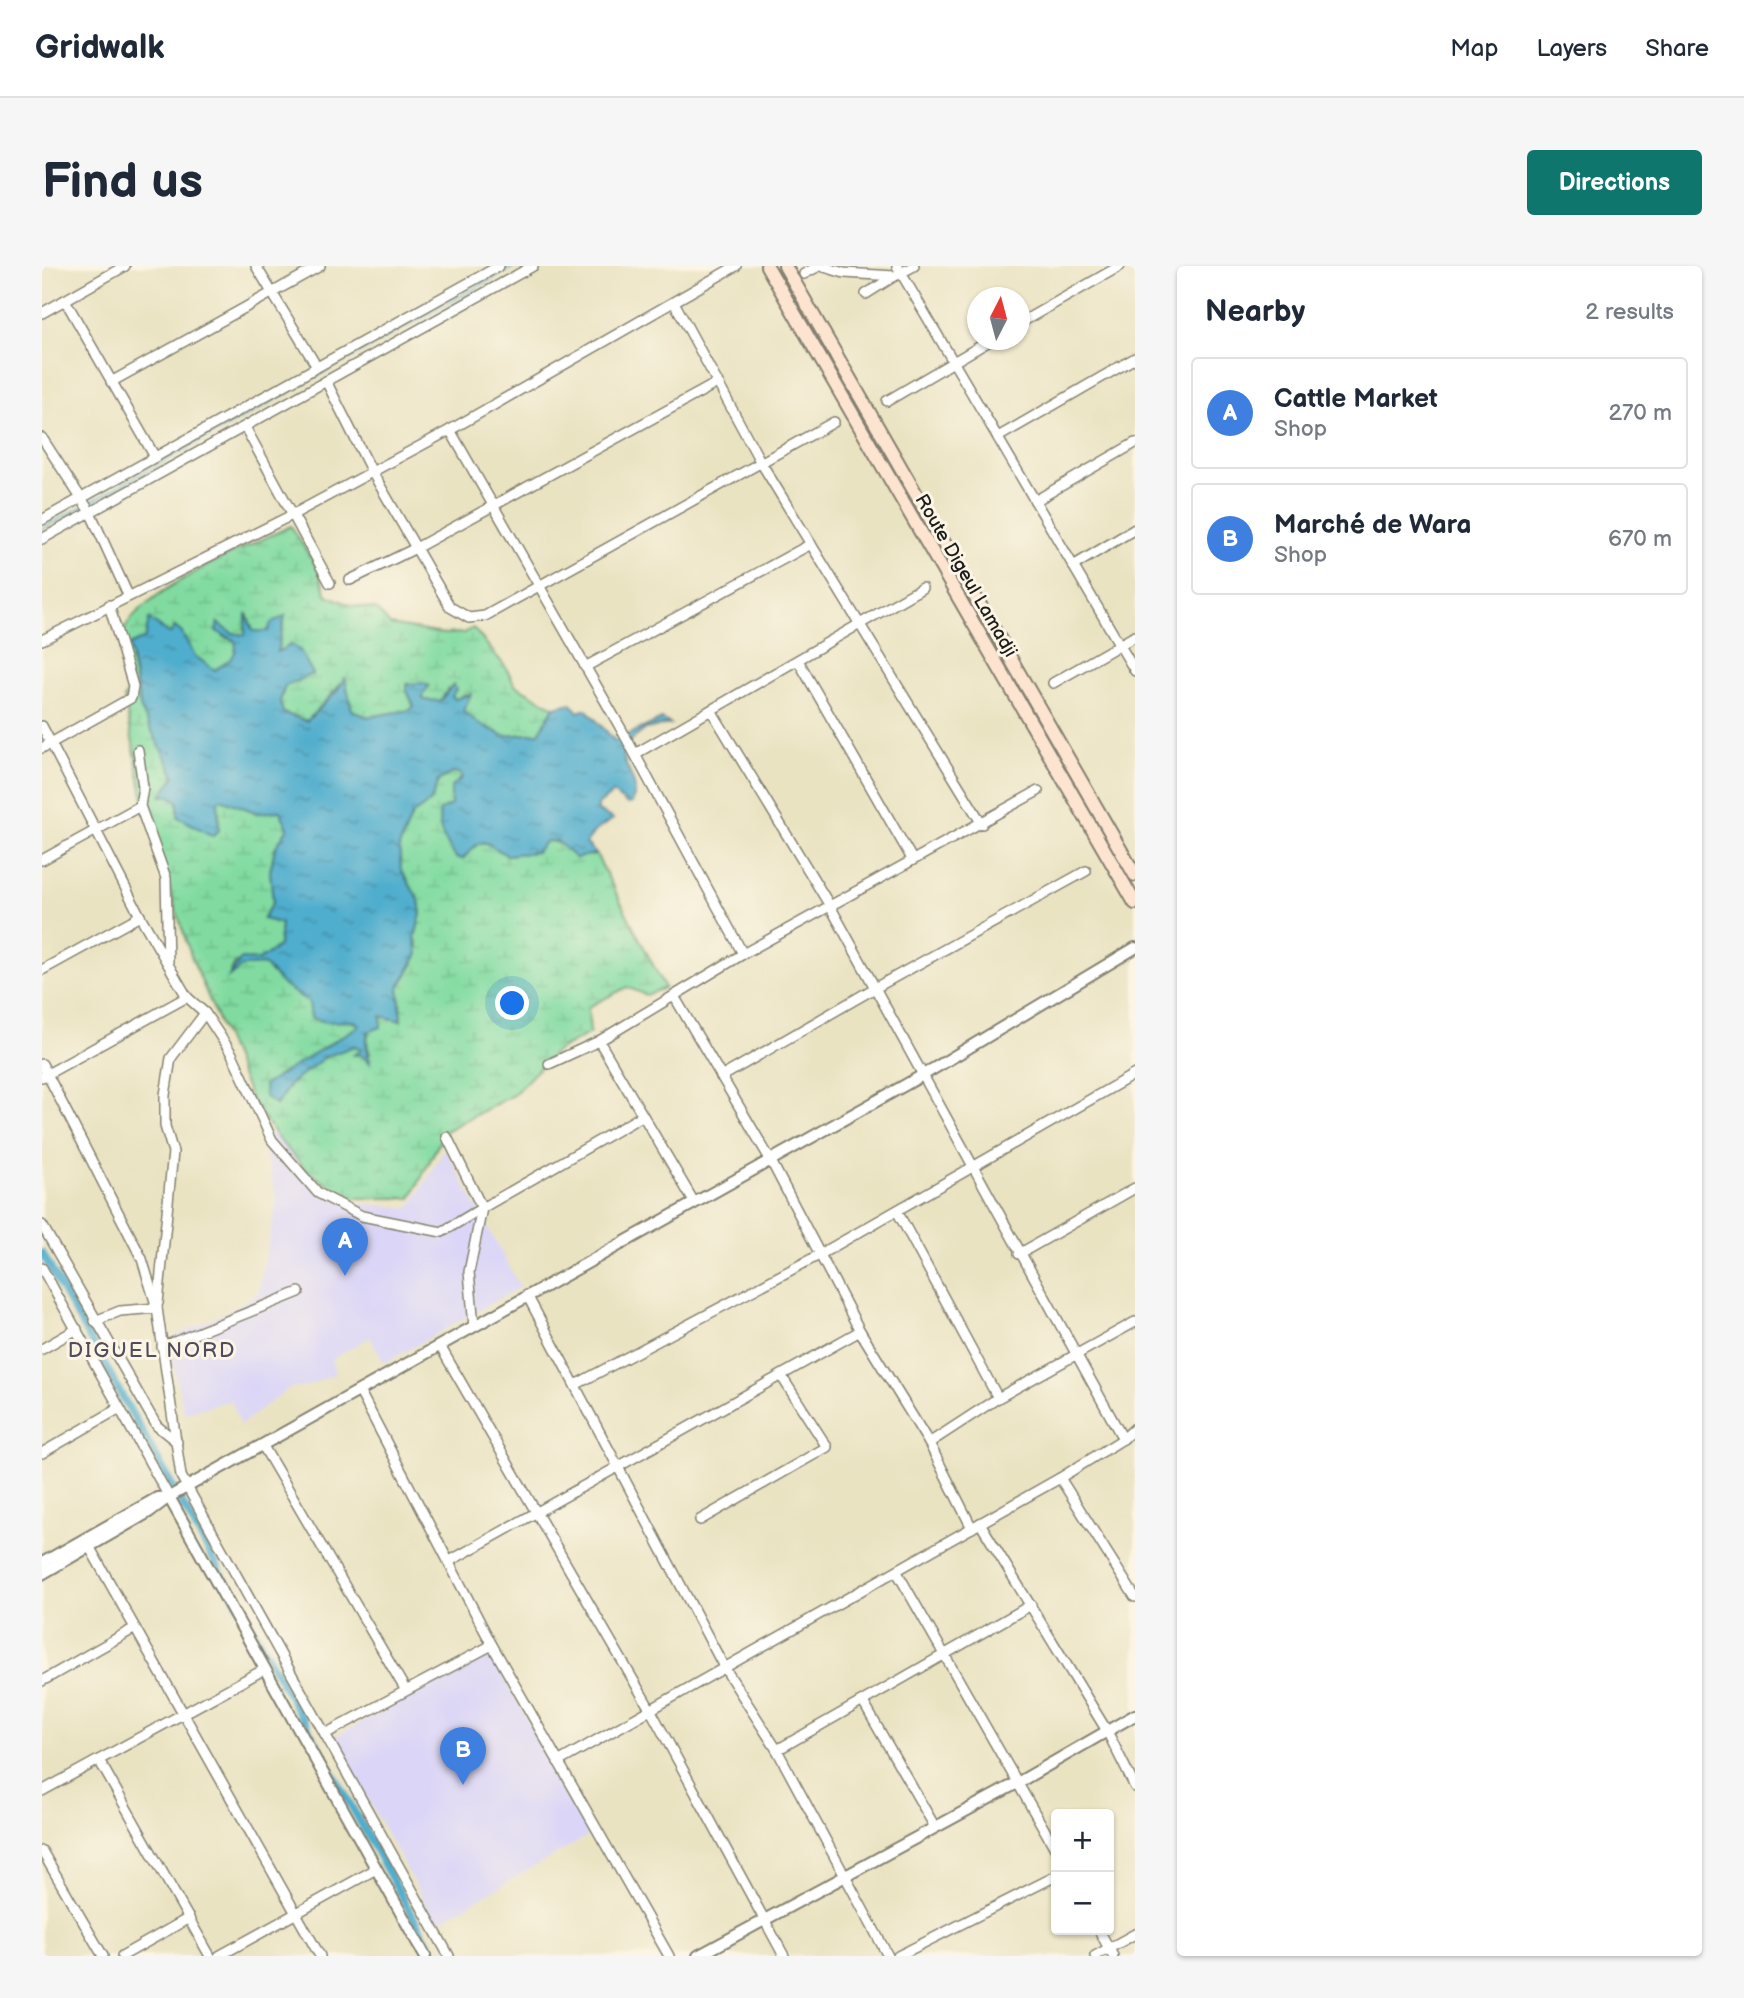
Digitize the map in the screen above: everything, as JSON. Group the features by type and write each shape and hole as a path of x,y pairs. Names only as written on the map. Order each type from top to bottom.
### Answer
{"main road":[{"name":"Route Digeul Lamadji","path":"767,266 1135,903"},
{"path":"785,266 1135,875"}],"street":[{"path":"42,313 125,266"},
{"path":"256,266 270,294 317,368"},
{"path":"111,382 320,266"},
{"path":"42,520 317,368 485,269 499,266"},
{"path":"42,539 533,266"},
{"path":"42,640 292,515 371,470 450,430 736,266"},
{"path":"804,274 820,266 844,273 898,272"},
{"path":"866,294 898,272 914,266"},
{"path":"1030,317 1120,266"},
{"path":"898,272 954,360 1135,671"},
{"path":"65,300 155,457"},
{"path":"674,302 760,461 982,824"},
{"path":"887,401 972,350"},
{"path":"998,438 1135,358"},
{"path":"326,381 371,470 450,607 469,618 485,616 540,588 760,461 834,422"},
{"path":"350,580 416,548 717,383"},
{"path":"245,427 330,583"},
{"path":"450,430 635,754 743,954"},
{"path":"42,438 89,512 128,595"},
{"path":"1035,501 1135,443"},
{"path":"1073,566 1135,529"},
{"path":"585,667 811,544"},
{"path":"635,754 799,662 922,588"},
{"path":"42,748 131,698 133,686 109,605"},
{"path":"1053,683 1135,636"},
{"path":"799,662 912,859"},
{"path":"711,710 830,906 971,1167 1079,1354 1124,1439"},
{"path":"42,726 95,831 187,997 205,1013 232,1054 272,1140 318,1193 362,1216 442,1232 642,1116"},
{"path":"138,750 143,788 140,806 154,838 166,878 168,964"},
{"path":"549,1065 599,1041 743,954 1038,791"},
{"path":"42,860 140,806"},
{"path":"721,1077 875,988 1086,872"},
{"path":"42,970 141,916"},
{"path":"42,1574 90,1548 178,1492 923,1075 1135,948"},
{"path":"674,996 770,1159 860,1331 976,1525 1031,1605 1107,1731 1135,1787"},
{"path":"45,1076 187,997"},
{"path":"157,1308 173,1152 164,1126 171,1058 205,1013"},
{"path":"599,1041 694,1202"},
{"path":"42,1064 45,1076 142,1259 157,1308 181,1476 178,1492 265,1669 425,1956"},
{"path":"575,1385 819,1255 1135,1074"},
{"path":"447,1137 482,1208 470,1272 474,1326"},
{"path":"1019,1254 1135,1188"},
{"path":"897,1211 998,1398"},
{"path":"42,1225 157,1426 177,1442"},
{"path":"42,1268 78,1329 118,1409 178,1492 325,1734 449,1956"},
{"path":"162,1347 299,1292"},
{"path":"527,1295 724,1667 777,1750 888,1956"},
{"path":"95,1321 120,1311 157,1308"},
{"path":"929,1443 998,1398 1135,1322"},
{"path":"42,1349 78,1329"},
{"path":"448,1562 860,1331"},
{"path":"440,1346 650,1709 784,1956"},
{"path":"701,1520 827,1447 782,1377"},
{"path":"360,1392 492,1645 669,1956"},
{"path":"42,1453 118,1409"},
{"path":"558,1762 1060,1478 1124,1439 1135,1428"},
{"path":"263,1446 405,1689"},
{"path":"1060,1478 1135,1597"},
{"path":"42,1563 157,1498 178,1492"},
{"path":"90,1548 320,1956"},
{"path":"897,1572 1051,1841"},
{"path":"777,1750 1031,1605"},
{"path":"42,1681 135,1628"},
{"path":"325,1734 492,1645"},
{"path":"42,1791 182,1712 265,1669"},
{"path":"863,1702 936,1827"},
{"path":"698,1956 1019,1782 1135,1715"},
{"path":"99,1760 210,1956"},
{"path":"42,1851 103,1956"},
{"path":"219,1956 376,1869"},
{"path":"898,1956 1051,1878"},
{"path":"122,1956 189,1918"},
{"path":"1095,1956 1111,1952 1135,1934"},
{"path":"1102,1935 1111,1952"}],"shaded area":[{"path":"274,1133 304,1172 343,1202 410,1208 445,1148 520,1287 384,1363 370,1337 331,1360 335,1374 306,1386 289,1388 240,1425 231,1400 184,1413 168,1340 233,1309 258,1292 277,1199 261,1139"},
{"path":"490,1654 593,1833 436,1923 334,1737"}],"green space":[{"path":"291,526 316,566 327,595 350,605 377,610 390,625 443,634 464,633 473,628 505,666 515,685 554,707 540,733 504,736 478,723 463,711 465,694 455,700 448,689 440,701 424,700 422,696 428,686 407,691 414,707 410,710 367,717 352,710 345,679 307,721 283,713 280,701 285,686 300,681 291,645 277,652 285,616 268,631 253,631 247,613 245,635 232,633 218,624 224,637 236,641 236,651 214,670 194,656 175,627 170,635 145,638 131,662 141,710 175,776 162,796 170,796 178,801 178,817 213,836 219,830 218,800 221,799 258,813 280,810 288,828 275,848 270,871 273,902 263,919 281,923 279,946 259,960 235,963 229,976 243,966 264,965 283,985 309,1002 360,1025 264,1085 276,1105 290,1084 325,1057 354,1046 362,1049 355,1054 370,1054 367,1043 369,1034 381,1016 401,1021 399,987 413,965 418,947 415,937 421,914 419,900 401,870 399,847 412,815 431,801 438,781 454,772 461,774 462,778 451,787 463,859 481,843 489,844 507,855 536,852 546,841 593,856 596,854 665,988 646,995 627,987 588,1007 590,1033 555,1052 513,1095 445,1131 411,1198 351,1198 308,1172 278,1139 251,1099 191,956 164,872 143,795 124,698 131,687 122,640 132,618 148,602 196,571"}],"water":[{"path":"246,613 253,631 268,631 271,623 285,616 277,652 291,645 300,650 313,674 285,686 280,701 283,713 307,721 336,692 345,678 352,710 367,717 410,710 414,706 407,691 407,684 423,683 429,686 422,696 424,700 440,701 453,685 456,689 452,696 455,699 471,694 463,711 478,723 504,736 539,733 554,707 571,703 578,712 586,709 615,741 662,719 670,724 646,729 624,746 623,754 633,780 635,795 632,803 627,804 613,793 598,805 598,811 613,819 594,832 586,843 596,854 575,858 557,841 546,841 536,852 507,855 489,844 481,843 463,859 456,858 443,835 439,817 440,810 451,805 451,787 462,778 461,774 454,772 438,781 431,801 412,815 399,847 401,870 419,900 421,914 415,937 418,954 399,987 401,1021 381,1016 381,1027 368,1032 366,1042 370,1063 361,1055 354,1055 362,1049 354,1046 325,1057 290,1084 276,1105 265,1097 264,1085 360,1025 354,1021 326,1022 311,1018 309,1002 283,985 264,965 243,966 228,978 241,959 259,960 279,946 281,923 263,919 273,902 270,871 275,848 288,828 280,811 258,813 221,799 218,800 219,830 213,836 178,817 178,801 170,796 161,796 175,776 141,710 129,645 145,638 149,619 170,634 175,627 182,633 195,656 215,670 234,655 236,647 235,641 216,631 218,623 232,633 245,635"}],"waterway":[{"path":"42,529 515,266"},
{"path":"42,1253 435,1956"}],"place":[{"name":"Cattle Market","path":"345,1276"},
{"name":"Marché de Wara","path":"463,1785"}],"district":[{"name":"DIGUEL NORD","path":"152,1350"}]}
